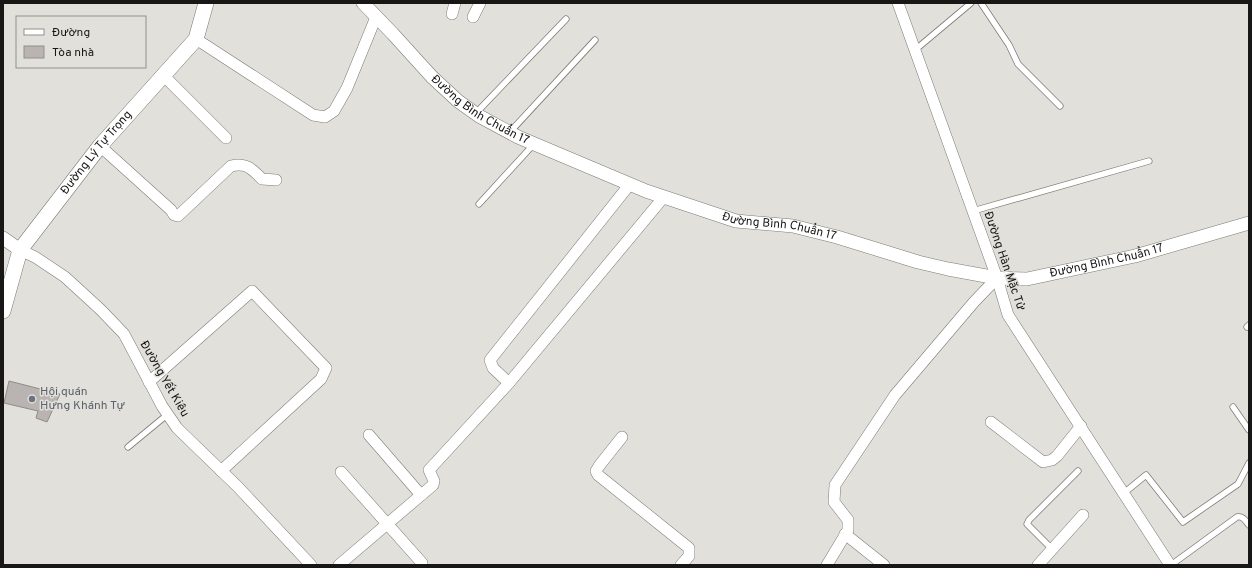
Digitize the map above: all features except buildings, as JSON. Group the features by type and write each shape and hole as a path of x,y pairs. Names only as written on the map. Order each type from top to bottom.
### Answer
{"main road":[{"name":"Đường Lý Tự Trọng","path":"3,312 20,250 100,146 196,39 206,3"}],"street":[{"name":"Đường Bình Chuẩn 17","path":"363,3 447,92 476,113 509,132 534,144 663,198 736,220 793,226 837,237 918,262 997,278 1027,279 1135,256 1249,223"},
{"path":"473,17 480,3"},
{"name":"Đường Hàn Mặc Tử","path":"898,3 997,278 1008,315 1170,565"},
{"path":"196,39 313,115 325,117 334,111 347,88 376,17"},
{"path":"163,75 226,138"},
{"path":"100,146 178,216 231,166 239,164 252,169 262,179 276,180"},
{"path":"509,383 493,368 490,360 630,184"},
{"path":"339,565 433,485 434,481 429,470 509,383 663,198"},
{"path":"3,238 20,250"},
{"name":"Đường Yết Kiêu","path":"20,250 35,257 65,277 101,310 124,334 149,382 177,428 238,487 311,565"},
{"path":"826,565 848,530 848,520 834,502 835,485 894,396 974,302 997,278"},
{"path":"149,382 252,291 326,368 321,380 221,471"},
{"path":"991,422 1042,462 1052,460 1057,456 1081,426"},
{"path":"369,435 421,495"},
{"path":"622,437 596,471 598,475 689,548 689,556 681,565"},
{"path":"341,472 422,563 422,565"},
{"path":"1038,565 1083,515"},
{"path":"845,534 884,565"}],"lane":[{"path":"915,50 971,3"},
{"path":"981,3 1009,45 1018,64 1060,106"},
{"path":"476,113 566,19"},
{"path":"509,132 595,40"},
{"path":"479,204 534,144"},
{"path":"973,211 1149,161"},
{"path":"1233,407 1249,430"},
{"path":"128,447 168,414"},
{"path":"1124,493 1146,475 1183,522 1238,484 1249,463"},
{"path":"1052,549 1027,524 1029,520 1078,471"},
{"path":"1170,565 1237,517 1240,516 1249,525"}],"place":[{"name":"Hội quán Hưng Khánh Tự","path":"32,399"}]}
